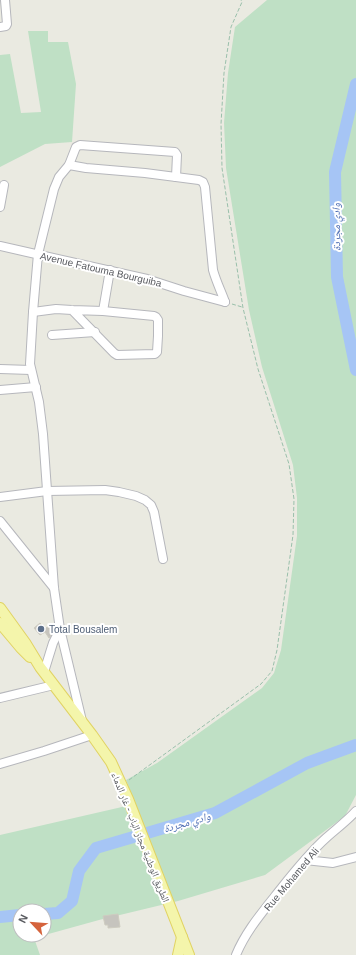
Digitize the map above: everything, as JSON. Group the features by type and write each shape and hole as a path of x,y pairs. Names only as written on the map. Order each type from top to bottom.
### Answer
{"main road":[{"name":"الطريق الوطنية مجاز الباب - غار الدماء","path":"0,608 42,669 92,735 110,762 128,799 188,955"},
{"name":"الطريق الوطنية مجاز الباب - غار الدماء","path":"0,623 21,648 42,669"},
{"path":"178,955 182,937"}],"street":[{"path":"0,27 6,26 7,24 5,0"},
{"path":"83,723 60,629 54,588 43,434 36,387 30,364 38,254 54,189 60,177 69,165 76,147 80,145 175,152 177,155 176,177"},
{"path":"69,165 86,168 145,172 199,180 203,182 205,187 213,270 225,302"},
{"path":"0,207 4,185"},
{"name":"Avenue Fatouma Bourguiba","path":"0,246 147,278 184,291 225,302"},
{"path":"103,311 110,270"},
{"path":"33,312 72,310 151,315 156,317 158,320 157,352 155,354 117,355 72,310"},
{"path":"52,335 95,332"},
{"path":"0,369 31,370"},
{"path":"0,390 36,387"},
{"path":"0,497 47,491 105,490 119,492 145,500 151,505 154,512 163,559"},
{"path":"0,521 54,588"},
{"path":"42,669 56,637"},
{"path":"0,698 54,685"},
{"path":"0,764 92,735"},
{"name":"Rue Mohamed Ali","path":"236,955 246,934 255,921 305,860 325,839 356,812"},
{"path":"305,860 333,863 356,858"}],"path":[{"path":"122,785 261,684 272,671 277,650 292,535 294,499 289,464 258,369 243,308 222,168 221,124 224,73 231,27 242,2 241,0"},
{"path":"225,302 243,308"}],"green space":[{"path":"267,0 356,0 356,795 345,816 265,875 178,901 52,933 52,903 12,903 12,943 36,943 40,955 0,955 0,835 135,804 126,780 157,763 262,688 274,673 281,650 297,536 297,498 293,465 262,367 249,310 226,168 224,123 228,73 235,27"},
{"path":"28,31 48,31 48,42 68,42 76,84 72,142 45,144 0,167 0,55 10,54 21,113 41,112"}],"building":[{"path":"40,623 45,629 49,625 55,632 49,638 45,632 40,635 34,628"},
{"path":"118,914 120,927 108,928 108,925 105,925 103,916"}],"waterway":[{"name":"وادي مجردة","path":"356,84 335,172 337,277 356,370"},
{"name":"وادي مجردة","path":"52,913 58,913 72,901 79,871 96,848 215,813 307,763 356,745"},
{"name":"وادي مجردة","path":"0,917 12,916"}],"place":[{"name":"Total Bousalem","path":"41,629"}]}
